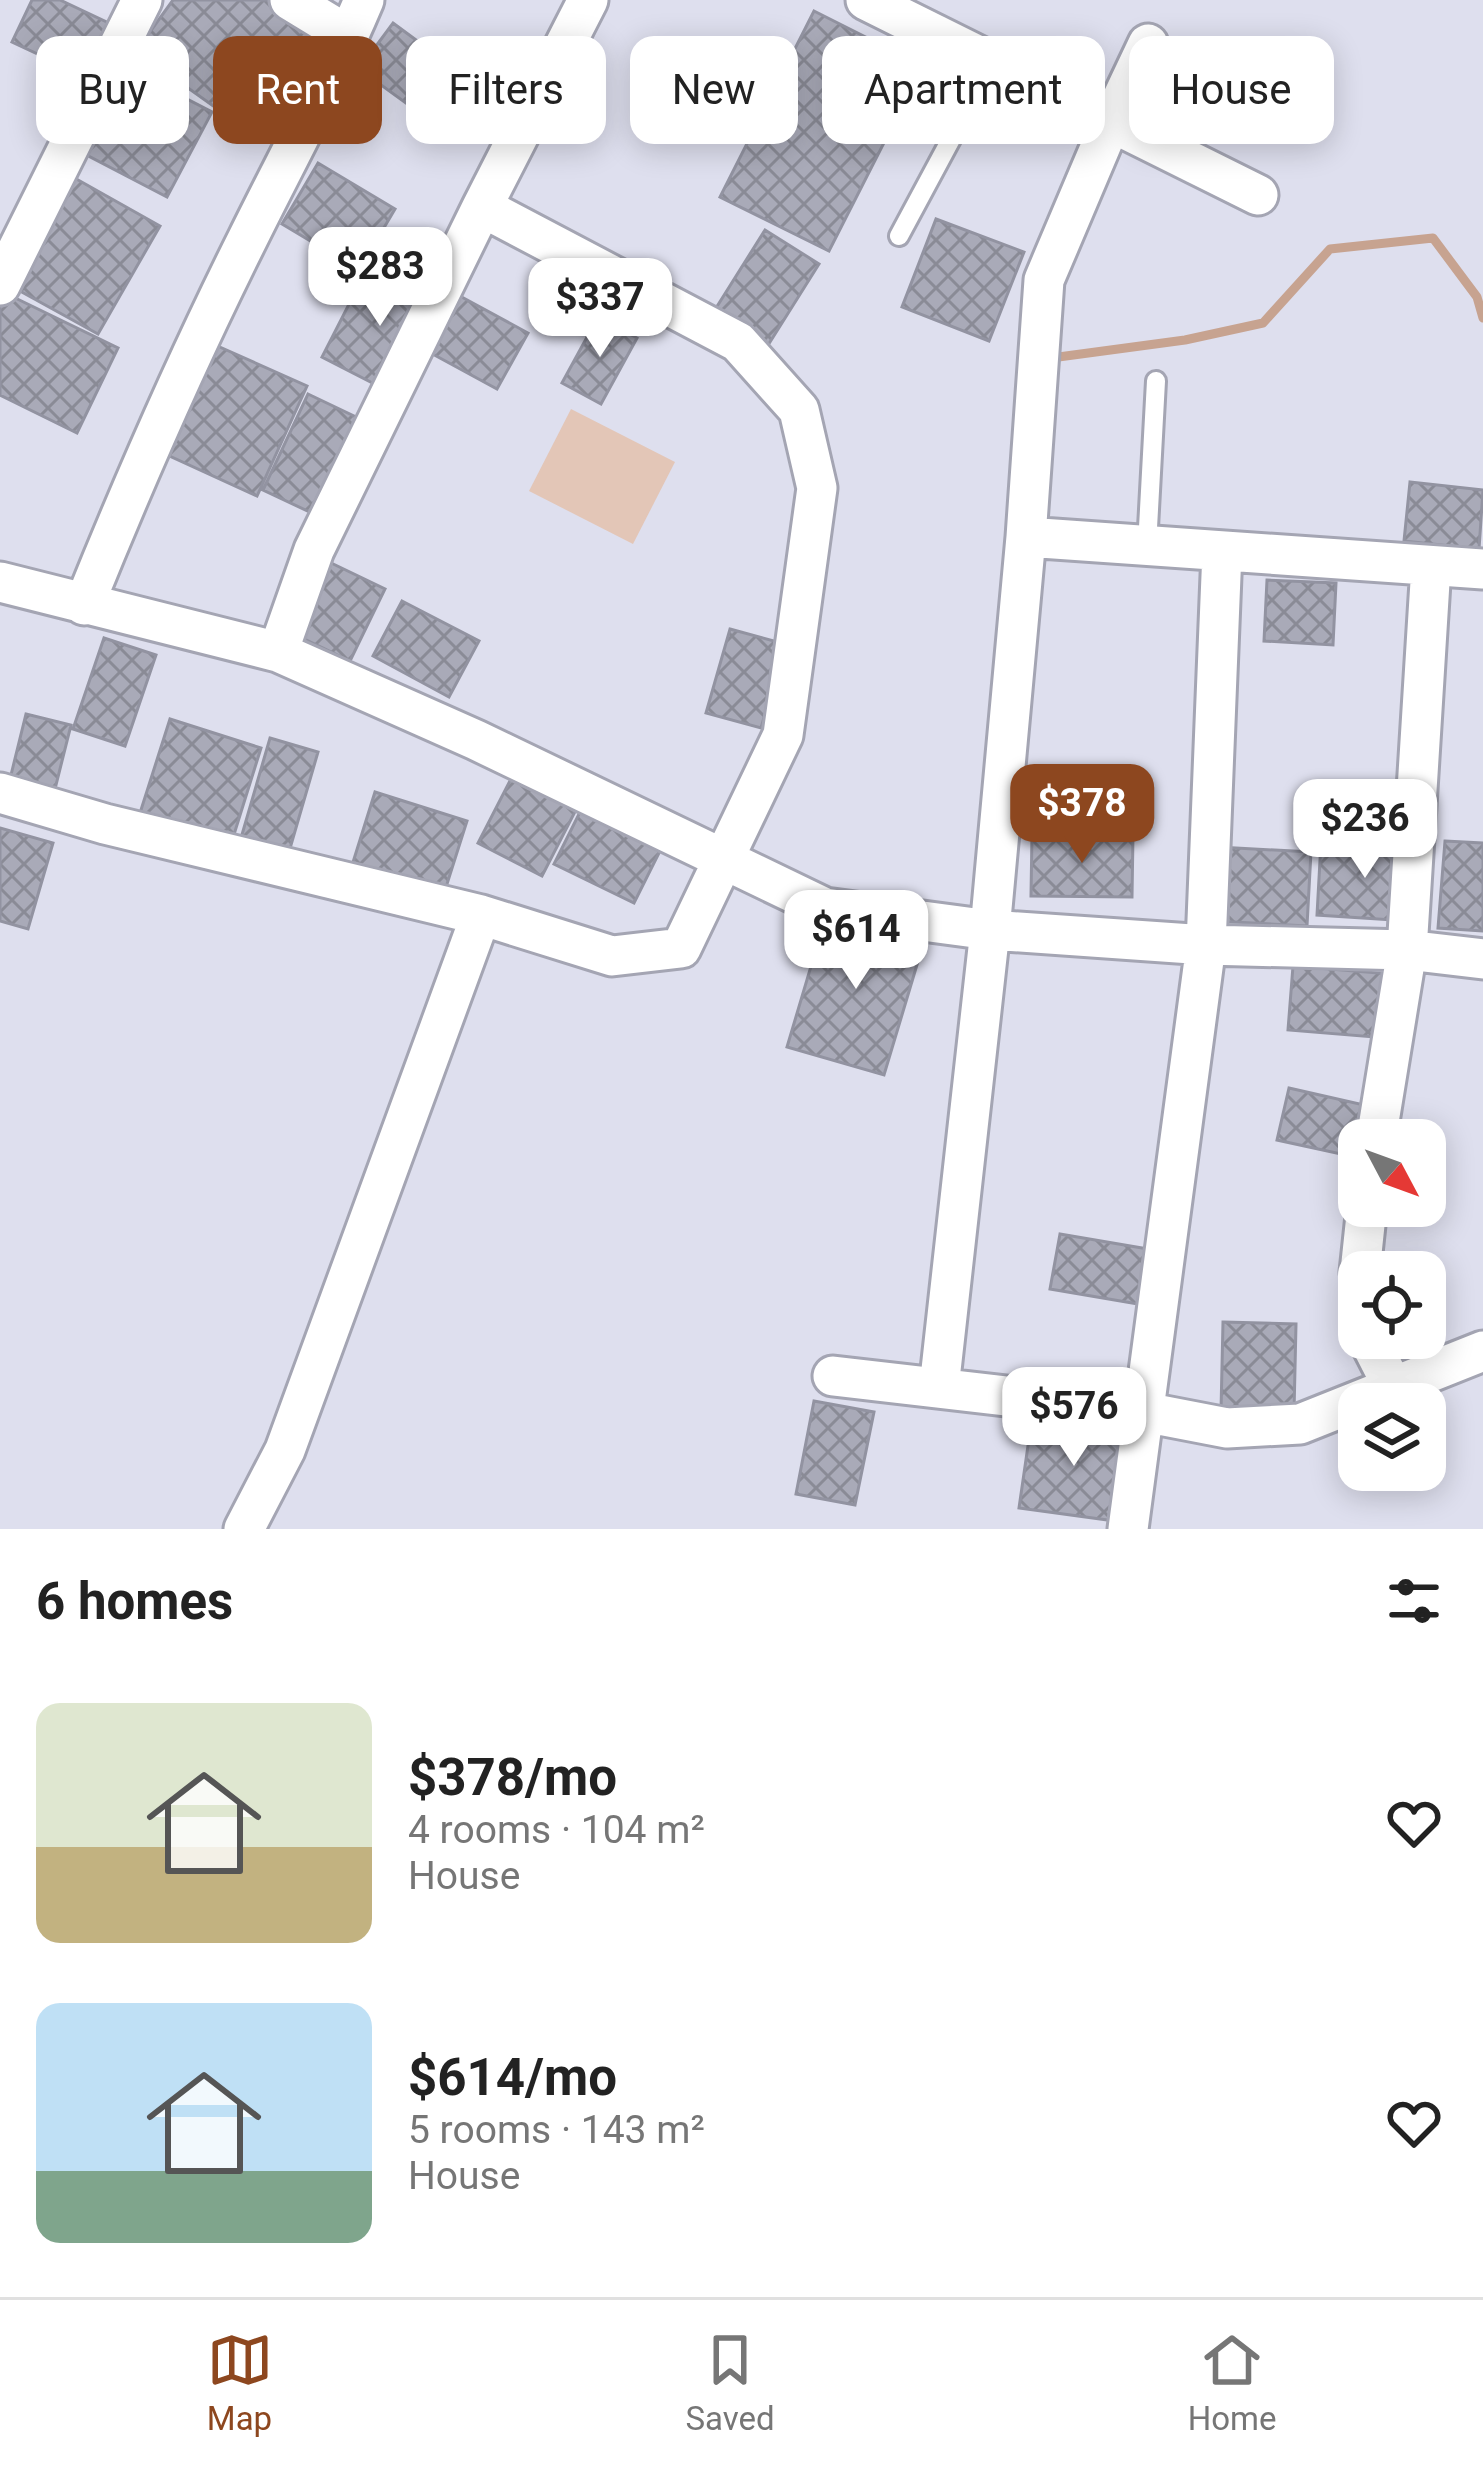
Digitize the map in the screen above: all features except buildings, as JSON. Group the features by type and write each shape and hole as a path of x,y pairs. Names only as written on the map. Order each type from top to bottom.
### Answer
{"street":[{"path":"0,285 142,0"},
{"path":"84,605 133,485 245,242 357,18 290,0"},
{"path":"278,652 314,550 588,0"},
{"path":"866,0 941,36"},
{"path":"939,1388 990,930 1044,280 1129,84"},
{"path":"1105,119 1258,194"},
{"path":"0,793 105,824 481,915 612,956 681,948 783,735 817,488 799,410 738,342 482,207"},
{"path":"1026,537 1483,569"},
{"path":"1128,1529 1206,945 1222,551"},
{"path":"1380,1119 1408,950 1431,566"},
{"path":"0,582 278,652 476,740 825,908 990,930 1206,945 1408,950 1483,959"},
{"path":"244,1529 285,1450 481,915"},
{"path":"1403,1383 1483,1351"},
{"path":"833,1376 1144,1412 1227,1428 1300,1424 1338,1409"}],"lane":[{"path":"898,236 948,144"},
{"path":"1148,545 1156,381"}],"shaded area":[{"path":"571,409 675,462 633,544 529,491"}],"waterway":[{"path":"1051,358 1185,340 1263,323 1330,249 1433,238 1477,297 1483,318"}]}
